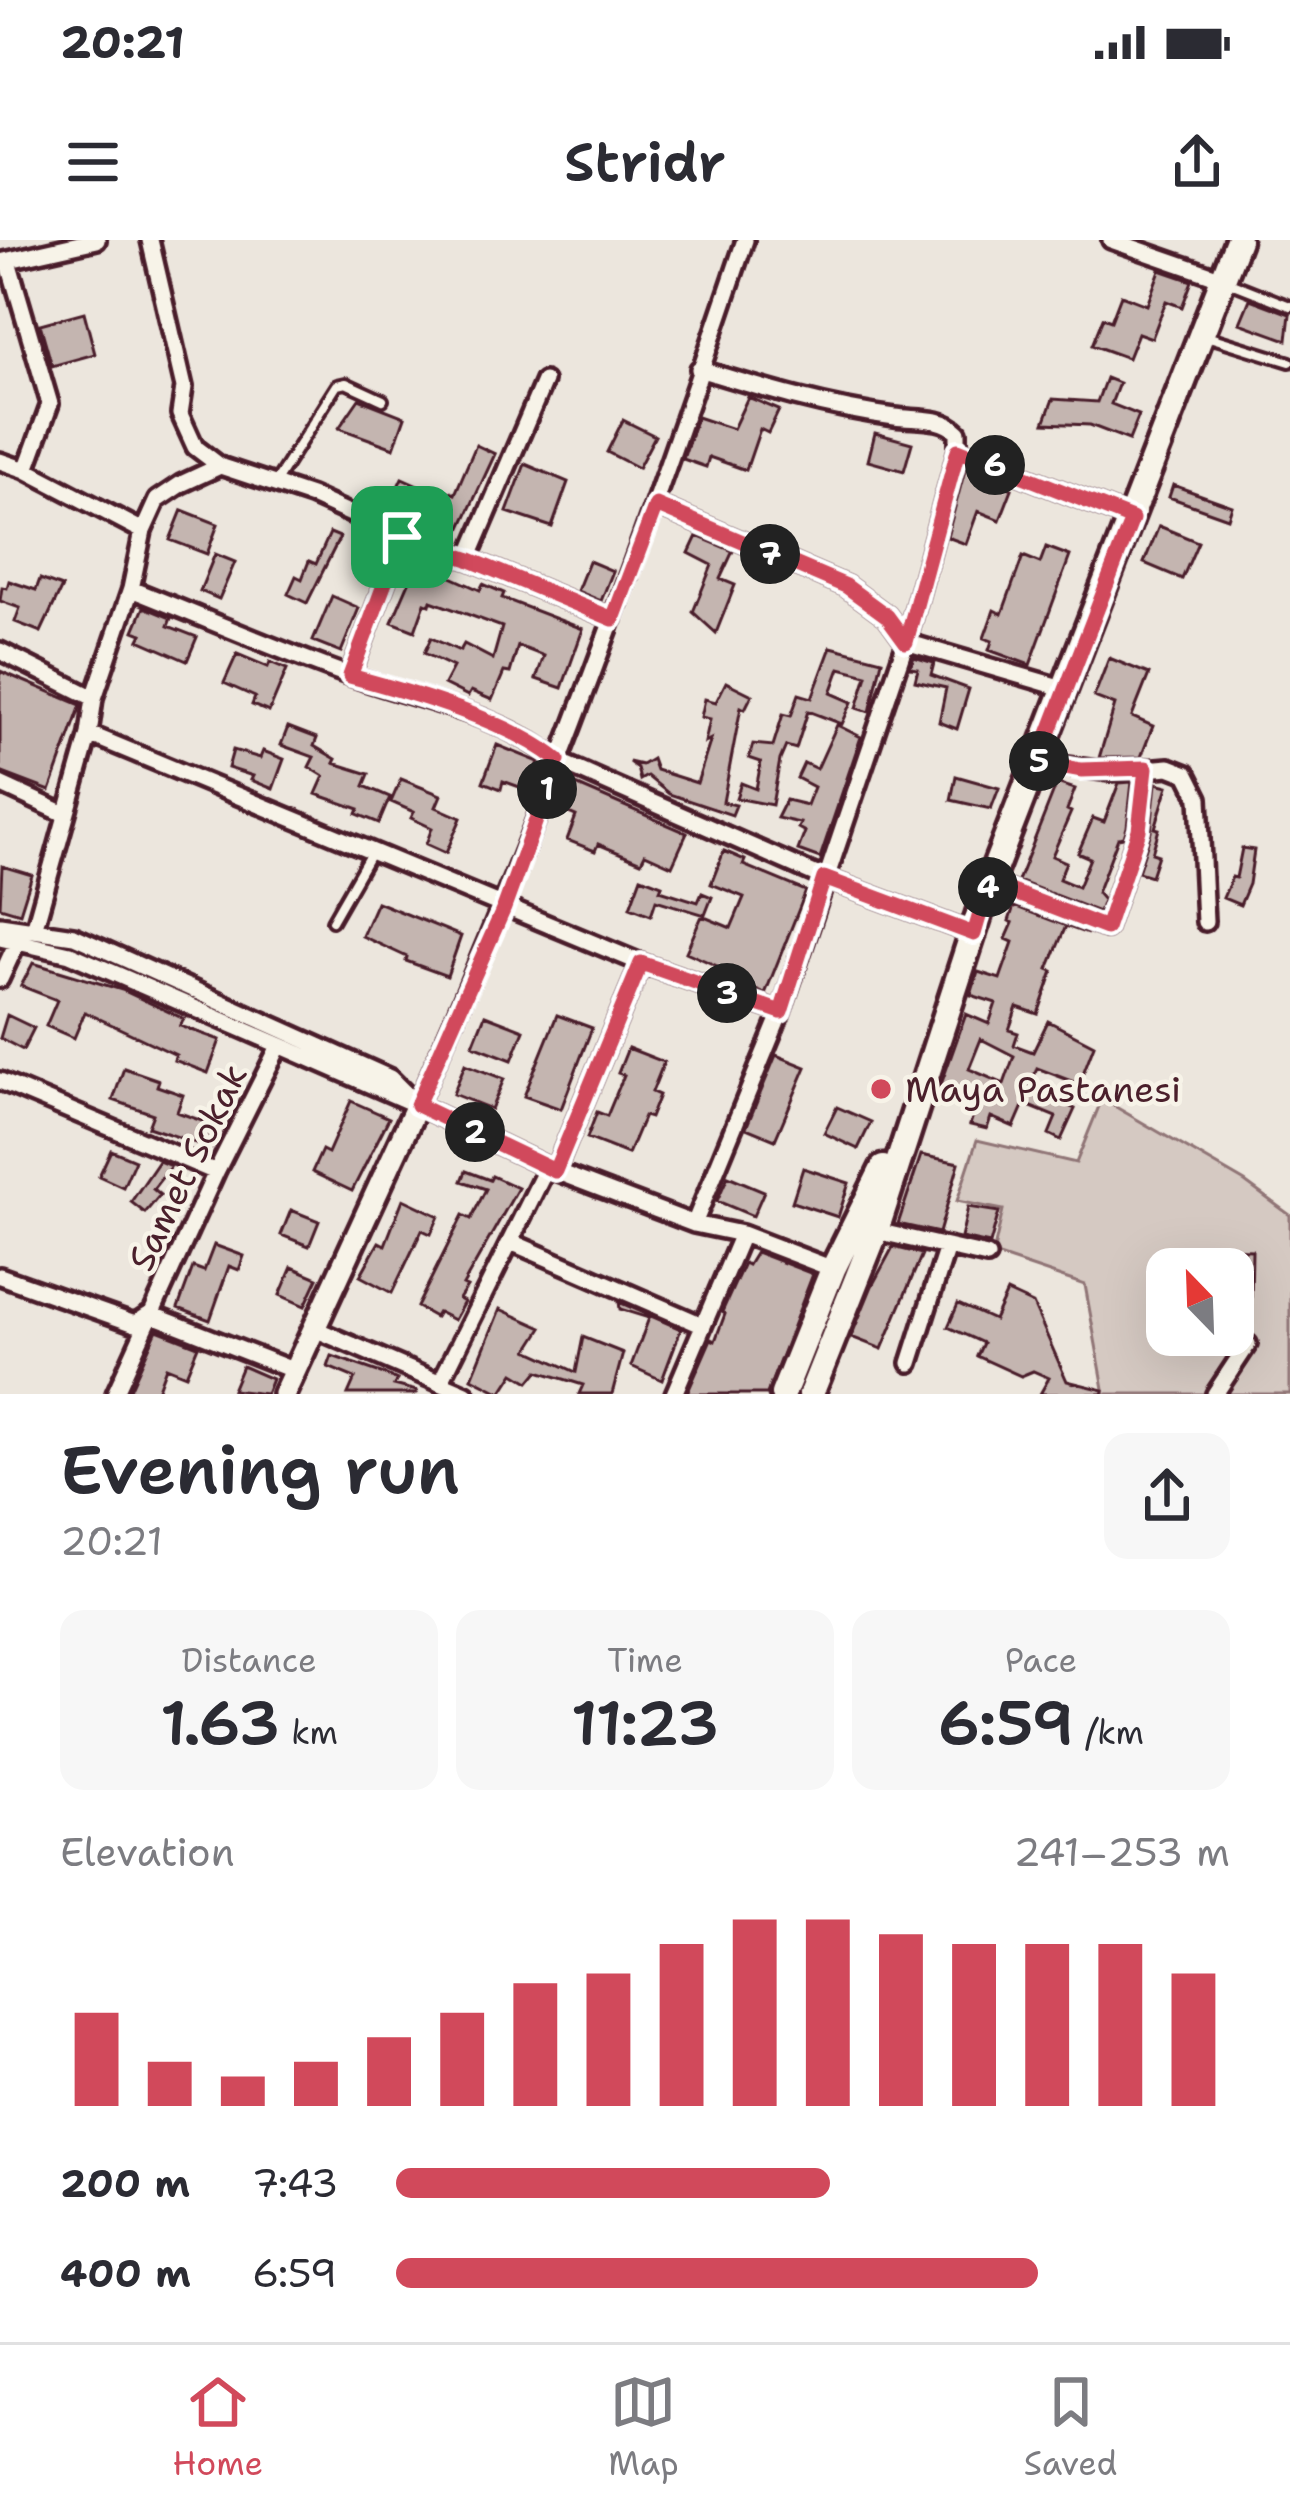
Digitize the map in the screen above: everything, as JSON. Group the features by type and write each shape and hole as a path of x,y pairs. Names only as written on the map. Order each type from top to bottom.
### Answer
{"main road":[{"path":"811,1394 876,1231 989,883 1238,240"},
{"path":"783,1394 833,1269 918,1096"}],"street":[{"path":"26,470 50,404 4,262 97,240"},
{"path":"151,240 184,387 180,414 195,447 220,466 613,619"},
{"path":"284,1394 504,908 656,505 745,240"},
{"path":"1111,240 1223,279"},
{"path":"694,1224 781,1012 906,642 958,450 958,432 952,425 791,398 699,369"},
{"path":"468,559 544,380"},
{"path":"958,450 1132,519"},
{"path":"0,461 143,531"},
{"path":"34,930 89,734 94,698 131,589 143,531 157,500 220,466"},
{"path":"656,505 846,586 887,616 906,642 1066,688"},
{"path":"350,676 402,537"},
{"path":"131,589 538,744 558,760 824,878 974,934"},
{"path":"0,651 94,698"},
{"path":"89,734 504,908 781,1012"},
{"path":"1038,762 1081,770 1169,767 1187,774 1198,798 1205,922"},
{"path":"989,883 1106,928 1139,830 1146,768"},
{"path":"0,784 64,814"},
{"path":"0,925 74,936 390,1078 417,1105"},
{"path":"0,938 70,954 417,1105 551,1169 694,1224 742,1234 833,1269"},
{"path":"0,979 19,940"},
{"path":"440,1383 551,1169 641,963"},
{"name":"Samet Sokak","path":"115,1394 278,1046"},
{"path":"0,1081 216,1172"},
{"path":"876,1231 987,1256"},
{"path":"674,1394 742,1234"},
{"path":"512,1242 702,1324"},
{"path":"910,1364 947,1247"},
{"path":"0,1276 134,1324 150,1314 295,1371"},
{"path":"315,1329 466,1394"},
{"path":"1215,1394 1240,1356"}],"lane":[{"path":"1223,279 1290,306"},
{"path":"1202,335 1290,362"},
{"path":"274,484 337,385 346,383 383,400"},
{"path":"332,921 372,851"}],"shaded area":[{"path":"1102,1099 1245,1182 1290,1215 1290,1394 1105,1394 1085,1285 993,1254 1003,1210 957,1201 977,1140 1076,1163"}],"building":[{"path":"1160,270 1192,281 1182,307 1166,301 1152,338 1138,333 1128,358 1092,345 1103,318 1111,321 1121,295 1147,305"},
{"path":"1250,299 1290,314 1287,340 1240,323"},
{"path":"84,312 95,354 52,366 40,324"},
{"path":"1106,378 1119,383 1111,404 1139,415 1129,440 1090,425 1044,423 1053,399 1097,402"},
{"path":"748,397 779,410 768,433 760,429 746,470 709,457 706,467 683,459 697,417 733,429"},
{"path":"359,399 405,417 394,448 339,428"},
{"path":"623,420 655,436 638,468 607,452"},
{"path":"875,433 912,443 904,471 868,461"},
{"path":"476,445 495,454 457,536 388,508 402,478 445,497 448,491 455,494"},
{"path":"525,464 568,482 552,527 507,512"},
{"path":"966,466 1012,489 1000,520 978,511 966,544 947,537"},
{"path":"1173,485 1232,506 1228,518 1169,497"},
{"path":"182,510 218,524 207,554 170,540"},
{"path":"1159,526 1198,542 1182,579 1144,563"},
{"path":"330,533 340,537 307,603 288,594 296,576 302,579 309,561 316,564"},
{"path":"697,536 733,551 720,579 735,585 716,633 693,612 712,565 689,553"},
{"path":"1046,547 1070,556 1030,665 989,650 992,641 984,638 994,610 1002,614 1023,556 1040,563"},
{"path":"215,554 235,562 219,599 200,591"},
{"path":"589,561 613,571 601,601 577,591"},
{"path":"418,562 480,590 483,584 504,593 502,598 583,629 562,688 536,679 544,656 518,646 510,673 504,672 492,700 471,691 468,696 444,684 453,667 424,653 431,638 460,651 464,644 493,659 502,627 431,601 425,603 415,631 392,622"},
{"path":"40,579 62,587 41,632 15,622 20,608 0,601 2,587 7,588 9,581 36,590"},
{"path":"332,596 359,608 341,652 313,641"},
{"path":"144,607 171,618 168,626 197,637 187,661 139,640 142,634 134,631"},
{"path":"831,647 882,660 870,712 857,708 867,675 840,668 831,693 852,702 842,724 808,711 796,749 786,746 780,760 772,805 736,798 741,783 756,789 761,762 749,758 753,744 773,746 783,714 791,716 799,694 812,698"},
{"path":"237,654 287,669 269,712 252,705 255,697 224,683"},
{"path":"914,657 934,663 931,675 969,689 957,729 939,722 946,688 915,681 918,669 910,668"},
{"path":"1109,658 1149,674 1132,717 1153,726 1141,757 1099,758 1115,705 1094,697"},
{"path":"0,671 81,705 50,791 0,772"},
{"path":"726,682 752,695 745,709 741,707 723,802 736,805 732,815 669,794 647,776 640,780 637,768 629,762 642,765 652,759 656,770 697,783 711,739 705,742 710,719 701,717 705,699 716,702"},
{"path":"837,725 861,737 820,858 798,850 805,832 798,828 800,823 777,818 786,800 807,805 814,787 797,778 804,763 817,769"},
{"path":"288,727 317,738 314,746 336,759 334,763 369,774 364,786 390,797 379,823 357,814 359,809 316,794 324,776 309,767 314,757 281,745"},
{"path":"497,745 539,762 528,790 503,781 501,789 483,782"},
{"path":"233,750 260,758 263,751 284,759 273,789 228,768"},
{"path":"956,776 999,788 991,809 951,800"},
{"path":"401,779 441,795 436,807 461,818 446,853 426,844 432,828 411,818 414,812 391,802"},
{"path":"1132,782 1124,837 1118,838 1097,893 1103,900 1099,912 1018,881 1057,783 1075,789 1067,810 1071,812 1052,856 1066,862 1059,879 1078,887 1090,858 1078,853 1093,818 1104,822 1119,783"},
{"path":"1156,783 1168,786 1155,828 1159,829 1152,853 1158,855 1151,876 1138,872 1151,832"},
{"path":"576,785 687,833 672,866 645,854 641,862 598,844 595,851 567,840 576,816 566,812"},
{"path":"1242,848 1254,850 1240,905 1223,898 1232,877 1236,878"},
{"path":"724,851 745,860 743,865 806,891 765,994 714,973 717,966 686,952 702,916 731,928 744,897 711,884"},
{"path":"2,866 32,875 20,913 0,907"},
{"path":"641,877 662,885 660,890 698,902 702,893 712,897 705,915 656,900 651,915 630,907"},
{"path":"377,902 461,936 447,976 406,961 407,957 362,936"},
{"path":"1014,906 1088,934 1066,926 1048,969 1053,971 1038,1014 1017,1007 1009,1030 1018,1033 1014,1045 1033,1052 1048,1021 1094,1045 1079,1084 1037,1068 1030,1088 1075,1109 1061,1140 1049,1134 1056,1117 1024,1104 1014,1127 991,1117 987,1129 970,1125 978,1099 956,1089 952,1099 938,1093 966,1014 989,1024 996,1003 971,995 978,972 1000,979 1013,942 1006,939 1013,923 1009,921","holes":["981,1039 1014,1056 1004,1084 969,1069"]},
{"path":"33,963 122,990 184,1019 180,1026 220,1040 208,1073 85,1012 74,1038 46,1026 57,1000 21,986"},
{"path":"7,1015 34,1028 23,1050 0,1038"},
{"path":"485,1015 524,1030 512,1060 473,1045"},
{"path":"557,1015 592,1028 561,1109 524,1096"},
{"path":"628,1048 664,1062 652,1092 659,1095 650,1118 644,1116 628,1154 587,1138 597,1112 607,1116 624,1075 618,1073"},
{"path":"776,1055 806,1067 775,1140 746,1128"},
{"path":"465,1064 504,1079 491,1109 453,1094"},
{"path":"124,1068 159,1080 157,1086 183,1095 177,1112 219,1127 211,1148 148,1127 153,1114 113,1100"},
{"path":"351,1101 389,1118 352,1191 312,1172 322,1150 328,1153"},
{"path":"837,1107 871,1122 858,1149 824,1133"},
{"path":"111,1150 135,1160 123,1187 99,1176"},
{"path":"921,1155 959,1163 939,1233 898,1224"},
{"path":"159,1161 171,1166 153,1189 160,1195 145,1213 131,1202"},
{"path":"803,1168 849,1183 838,1217 792,1202"},
{"path":"466,1171 518,1188 463,1285 467,1287 459,1299 464,1302 454,1320 417,1307 463,1215 471,1219 486,1189 462,1181"},
{"path":"728,1176 764,1191 753,1216 717,1201"},
{"path":"403,1199 439,1216 431,1234 422,1230 392,1293 360,1276 379,1242 385,1245"},
{"path":"968,1207 999,1212 990,1244 961,1238"},
{"path":"291,1210 319,1221 309,1246 281,1235"},
{"path":"214,1245 244,1256 239,1270 229,1266 210,1320 178,1308 193,1267 204,1271"},
{"path":"893,1247 922,1254 882,1349 851,1337"},
{"path":"756,1252 813,1274 767,1394 687,1394 711,1339 715,1341 744,1263 748,1265"},
{"path":"292,1267 318,1278 305,1306 280,1295"},
{"path":"1007,1292 1033,1304 1067,1381 1104,1390 1103,1394 1040,1394 1049,1378 1033,1371 1021,1376 977,1356 983,1343 948,1327 958,1304 994,1320"},
{"path":"619,1302 681,1329 662,1380 631,1366 649,1318 620,1309"},
{"path":"500,1309 542,1328 528,1350 576,1372 583,1337 623,1353 612,1394 579,1394 583,1385 538,1371 529,1382 514,1373 501,1393 472,1378"},
{"path":"157,1330 198,1346 186,1375 166,1367 156,1394 128,1394"},
{"path":"332,1356 384,1374 397,1380 394,1385 416,1394 348,1394 355,1378 328,1367"},
{"path":"242,1366 272,1379 266,1394 232,1390"}],"place":[{"name":"Maya Pastanesi","path":"881,1089"}],"route":[{"path":"958,450 1132,519 1038,762 1111,772 1146,768 1139,830 1106,928 989,883 974,934 824,878 781,1012 641,963 555,1171 417,1105 504,908 558,760 538,744 415,694 350,676 402,537 613,619 656,505 846,586 887,616 906,642 958,450"}]}
